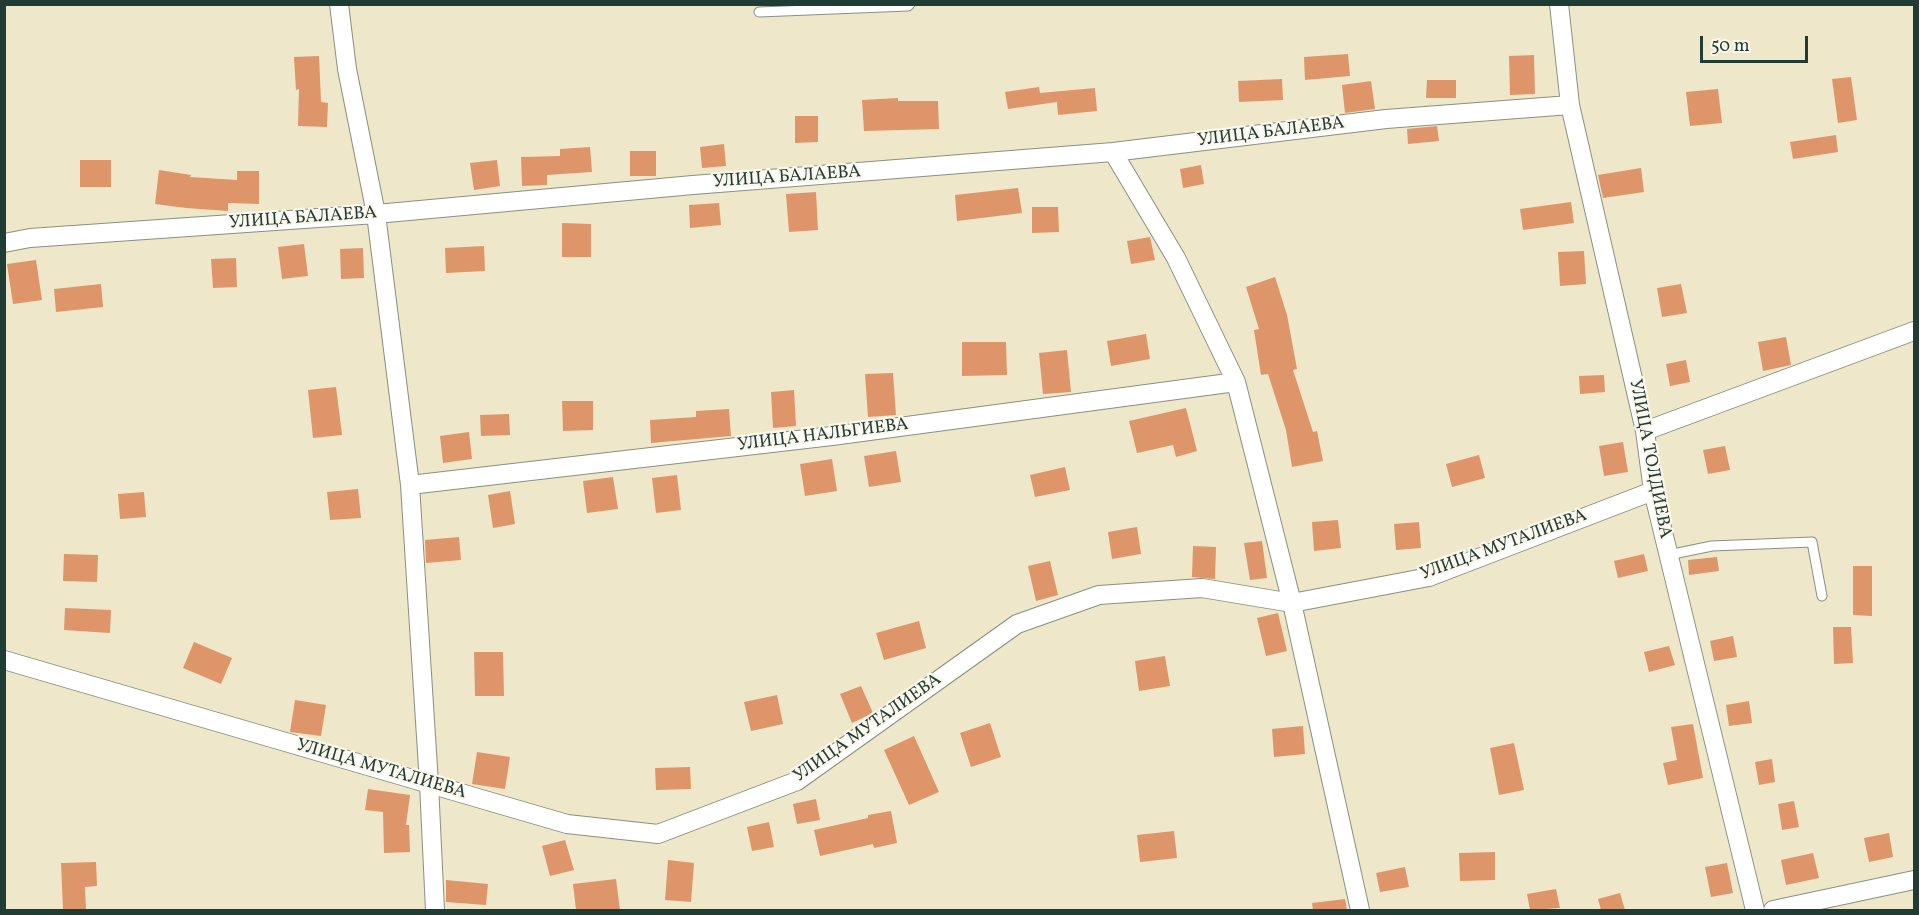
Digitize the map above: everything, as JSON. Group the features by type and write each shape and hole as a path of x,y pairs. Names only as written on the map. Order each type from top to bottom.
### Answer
{"street":[{"path":"339,4 347,69 376,214 410,485 435,910"},
{"name":"УЛИЦА ТОЛДИЕВА","path":"1559,4 1569,105 1645,431 1653,491 1755,910"},
{"name":"УЛИЦА БАЛАЕВА","path":"4,243 30,238 376,214 693,185 1113,152 1386,119 1569,105"},
{"path":"1113,152 1176,258 1236,382 1292,603 1360,910"},
{"path":"1645,431 1914,331"},
{"name":"УЛИЦА НАЛЬГИЕВА","path":"410,485 832,436 1236,382"},
{"name":"УЛИЦА МУТАЛИЕВА","path":"4,660 567,824 658,834 797,781 1017,624 1099,595 1202,588 1292,603 1429,577 1653,491"},
{"path":"1773,910 1914,880"}],"lane":[{"path":"759,12 908,6 910,4"},
{"path":"1668,555 1712,546 1812,542 1822,596"}],"building":[{"path":"1348,54 1350,76 1305,80 1304,57"},
{"path":"1534,55 1535,94 1510,95 1509,56"},
{"path":"319,56 321,102 328,103 327,127 298,126 299,89 296,90 294,57"},
{"path":"1851,77 1857,120 1838,123 1832,79"},
{"path":"1282,79 1283,100 1239,102 1238,81"},
{"path":"1427,80 1456,80 1456,98 1426,98"},
{"path":"1371,81 1375,109 1345,113 1342,85"},
{"path":"1039,87 1040,93 1095,88 1097,111 1058,115 1057,102 1008,109 1005,92"},
{"path":"1718,89 1722,123 1690,126 1686,92"},
{"path":"898,98 898,101 938,101 939,129 864,131 862,100"},
{"path":"795,116 818,116 818,142 795,143"},
{"path":"1437,126 1439,141 1408,144 1407,129"},
{"path":"1836,135 1838,152 1793,159 1790,142"},
{"path":"724,144 726,166 702,168 700,147"},
{"path":"590,147 592,172 547,175 547,185 522,186 521,157 560,156 560,149"},
{"path":"630,151 656,151 656,176 630,176"},
{"path":"80,160 111,160 111,187 80,187"},
{"path":"497,160 500,186 474,190 470,163"},
{"path":"1201,165 1204,184 1183,188 1180,169"},
{"path":"1641,168 1644,192 1603,198 1598,175"},
{"path":"159,170 191,175 190,177 237,180 237,171 259,171 259,204 228,203 228,211 155,204"},
{"path":"1018,188 1022,213 957,221 955,195"},
{"path":"816,192 818,230 789,232 786,194"},
{"path":"1571,202 1574,223 1523,230 1520,209"},
{"path":"719,203 721,225 690,228 689,205"},
{"path":"1032,207 1058,207 1059,232 1032,233"},
{"path":"562,223 591,224 591,257 562,257"},
{"path":"1150,237 1155,260 1131,264 1127,241"},
{"path":"304,244 308,276 282,279 278,247"},
{"path":"484,246 485,271 446,273 445,248"},
{"path":"363,248 364,278 341,279 340,249"},
{"path":"1584,251 1586,284 1560,286 1558,252"},
{"path":"236,258 237,287 213,288 211,259"},
{"path":"36,260 42,300 13,304 7,264"},
{"path":"1275,277 1287,315 1297,369 1293,370 1313,432 1317,431 1323,461 1292,467 1286,430 1268,374 1261,375 1254,330 1259,329 1246,287"},
{"path":"101,284 103,307 56,312 54,289"},
{"path":"1681,284 1687,313 1662,317 1657,288"},
{"path":"1146,334 1150,359 1111,366 1107,341"},
{"path":"1786,337 1791,365 1763,371 1758,342"},
{"path":"962,342 1006,342 1007,375 962,376"},
{"path":"1067,350 1071,392 1043,394 1039,353"},
{"path":"1686,360 1690,382 1670,386 1666,364"},
{"path":"893,373 896,415 868,417 865,374"},
{"path":"1604,375 1605,392 1580,394 1579,376"},
{"path":"336,387 342,435 313,438 308,390"},
{"path":"794,390 796,426 773,428 771,392"},
{"path":"562,401 593,401 593,430 563,431"},
{"path":"1186,408 1197,451 1176,457 1173,445 1137,453 1129,421"},
{"path":"729,409 731,436 651,443 650,420 696,417 696,411"},
{"path":"509,414 510,435 481,436 480,415"},
{"path":"469,432 472,459 443,463 440,436"},
{"path":"1623,442 1628,472 1604,476 1599,446"},
{"path":"1725,446 1730,470 1708,474 1703,450"},
{"path":"896,451 901,482 869,487 864,456"},
{"path":"1479,455 1485,478 1452,487 1446,464"},
{"path":"832,459 837,491 805,496 800,464"},
{"path":"1065,467 1070,490 1035,497 1030,475"},
{"path":"677,475 681,510 656,513 652,478"},
{"path":"613,477 618,509 587,513 583,481"},
{"path":"358,489 361,518 330,520 327,492"},
{"path":"510,491 515,524 493,528 488,495"},
{"path":"144,492 146,517 120,519 118,494"},
{"path":"1338,520 1341,548 1314,551 1312,522"},
{"path":"1419,522 1421,548 1396,550 1394,524"},
{"path":"1137,527 1141,554 1112,559 1108,532"},
{"path":"459,537 461,560 426,563 425,540"},
{"path":"1262,541 1267,578 1250,580 1244,543"},
{"path":"1193,546 1216,547 1215,579 1192,577"},
{"path":"64,554 98,555 97,582 63,581"},
{"path":"1644,554 1648,571 1618,578 1614,561"},
{"path":"1717,557 1719,571 1689,575 1688,560"},
{"path":"1050,561 1058,595 1036,601 1028,566"},
{"path":"1853,566 1872,566 1872,616 1853,615"},
{"path":"65,608 111,610 110,633 64,630"},
{"path":"1278,613 1287,651 1266,656 1257,618"},
{"path":"919,621 926,648 884,660 876,633"},
{"path":"1833,627 1851,627 1853,663 1834,664"},
{"path":"1733,636 1737,657 1714,661 1710,641"},
{"path":"194,642 232,658 221,684 183,668"},
{"path":"1669,646 1675,665 1649,672 1644,652"},
{"path":"474,652 503,652 504,696 475,696"},
{"path":"1165,656 1170,686 1139,691 1135,661"},
{"path":"861,686 873,713 852,723 840,694"},
{"path":"777,695 783,724 751,731 744,702"},
{"path":"295,700 326,705 321,736 290,732"},
{"path":"1749,701 1752,723 1729,726 1726,705"},
{"path":"990,723 1001,757 971,767 960,733"},
{"path":"1693,724 1703,778 1668,785 1663,763 1677,760 1671,727"},
{"path":"1303,726 1305,754 1274,757 1272,729"},
{"path":"914,736 939,792 909,805 884,750"},
{"path":"1514,743 1524,790 1499,795 1490,748"},
{"path":"477,752 510,757 505,789 472,784"},
{"path":"1772,759 1775,782 1759,785 1755,762"},
{"path":"690,767 691,789 656,790 655,768"},
{"path":"368,789 410,795 406,825 409,825 410,852 384,853 383,812 365,810"},
{"path":"816,799 820,820 797,824 793,804"},
{"path":"1794,801 1799,827 1782,830 1778,804"},
{"path":"891,811 897,843 874,848 873,844 820,856 814,830"},
{"path":"769,822 774,847 752,851 747,827"},
{"path":"1174,831 1177,858 1140,862 1137,835"},
{"path":"1889,833 1893,857 1869,862 1864,838"},
{"path":"565,840 574,870 550,876 542,846"},
{"path":"1495,852 1495,880 1460,881 1459,853"},
{"path":"1813,853 1819,878 1786,885 1781,860"},
{"path":"668,860 694,863 691,902 665,900"},
{"path":"96,862 97,886 85,887 86,910 63,910 61,863"},
{"path":"1727,863 1733,893 1711,897 1705,867"},
{"path":"1405,867 1409,887 1380,892 1376,873"},
{"path":"616,879 620,910 576,910 573,884"},
{"path":"446,880 488,884 486,905 446,902"},
{"path":"1556,889 1560,908 1530,910 1527,894"},
{"path":"1620,893 1625,910 1601,910 1598,899"},
{"path":"1345,899 1347,910 1313,910 1312,903"}]}
